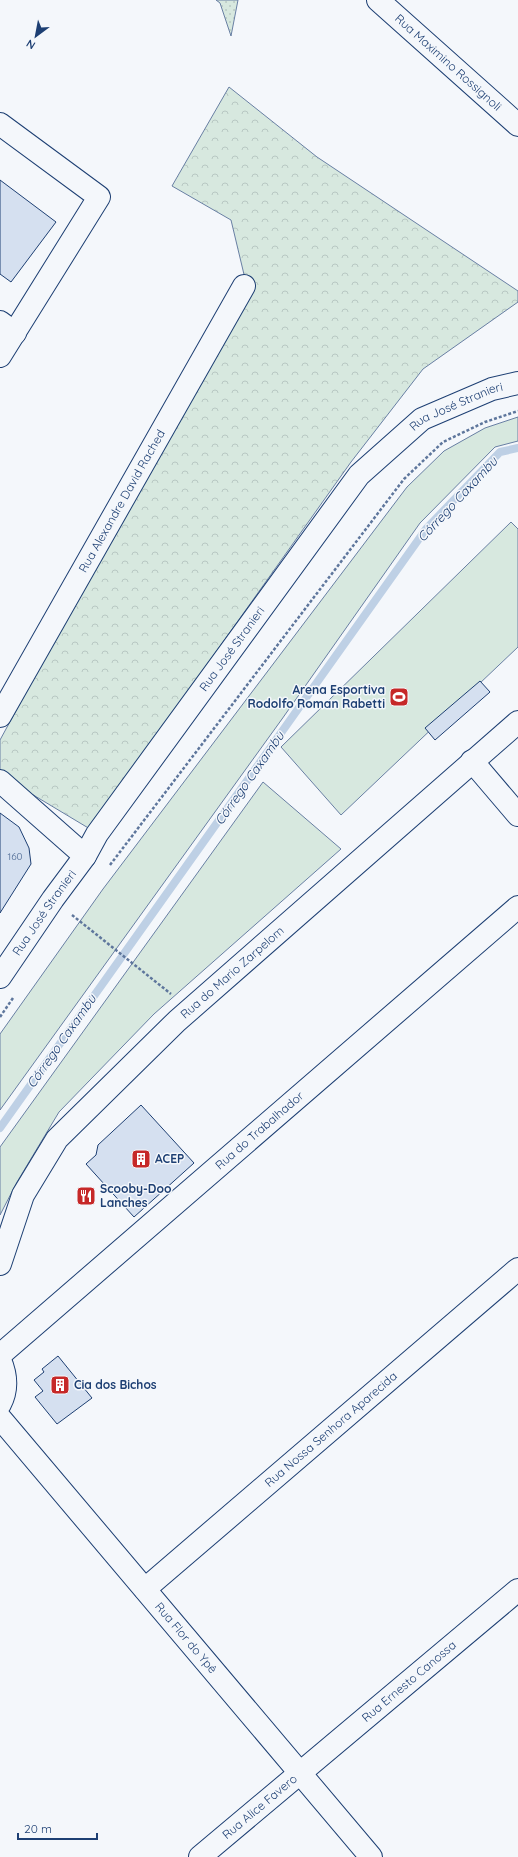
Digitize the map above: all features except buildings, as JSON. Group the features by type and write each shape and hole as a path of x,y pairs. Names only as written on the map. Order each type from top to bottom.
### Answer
{"street":[{"name":"Rua Maximino Rossignoli","path":"378,0 518,125"},
{"path":"0,124 99,197 8,327 0,356"},
{"name":"Rua Alexandre David Rached","path":"0,716 244,286"},
{"name":"Rua José Stranieri","path":"0,977 53,899 85,856 97,834 359,475 422,419 492,389 518,383"},
{"name":"Rua do Mario Zarpelom","path":"0,1264 23,1195 57,1139 190,1009 518,722"},
{"path":"472,761 518,815"},
{"path":"0,781 85,856"},
{"name":"Rua do Trabalhador","path":"0,1355 518,907"},
{"name":"Rua Nossa Senhora Aparecida","path":"145,1589 518,1270"},
{"path":"0,1360 4,1369 6,1385 0,1404"},
{"name":"Rua Flor do Ypê","path":"0,1418 371,1857"},
{"name":"Rua Ernesto Canossa","path":"300,1773 518,1590"},
{"name":"Rua Alice Favero","path":"200,1857 300,1773"}],"path":[{"path":"109,866 404,479 443,442 485,422 518,411"},
{"path":"53,899 190,1009"},
{"path":"68,921 77,909"},
{"path":"0,1018 18,992"}],"green space":[{"path":"216,0 238,0 231,36 220,3"},
{"path":"229,87 317,157 518,291 518,302 423,369 351,462 90,829 0,775 0,740 247,287 231,220 172,186"},
{"path":"518,417 518,441 495,447 420,523 282,719 0,1110 0,1034 103,889 407,487 444,451 485,428"},
{"name":"Arena Esportiva Rodolfo Roman Rabetti","path":"511,522 518,529 518,647 341,815 281,747"},
{"path":"263,782 341,849 154,1014 59,1112 17,1182 0,1215 0,1147"}],"waterway":[{"name":"Córrego Caxambu","path":"0,1128 426,529 500,452 518,448"}],"place":[{"name":"Arena Esportiva Rodolfo Roman Rabetti","path":"399,697"},
{"name":"ACEP","path":"141,1159"},
{"name":"Scooby-Doo Lanches","path":"86,1196"},
{"name":"Cia dos Bichos","path":"60,1385"}]}
